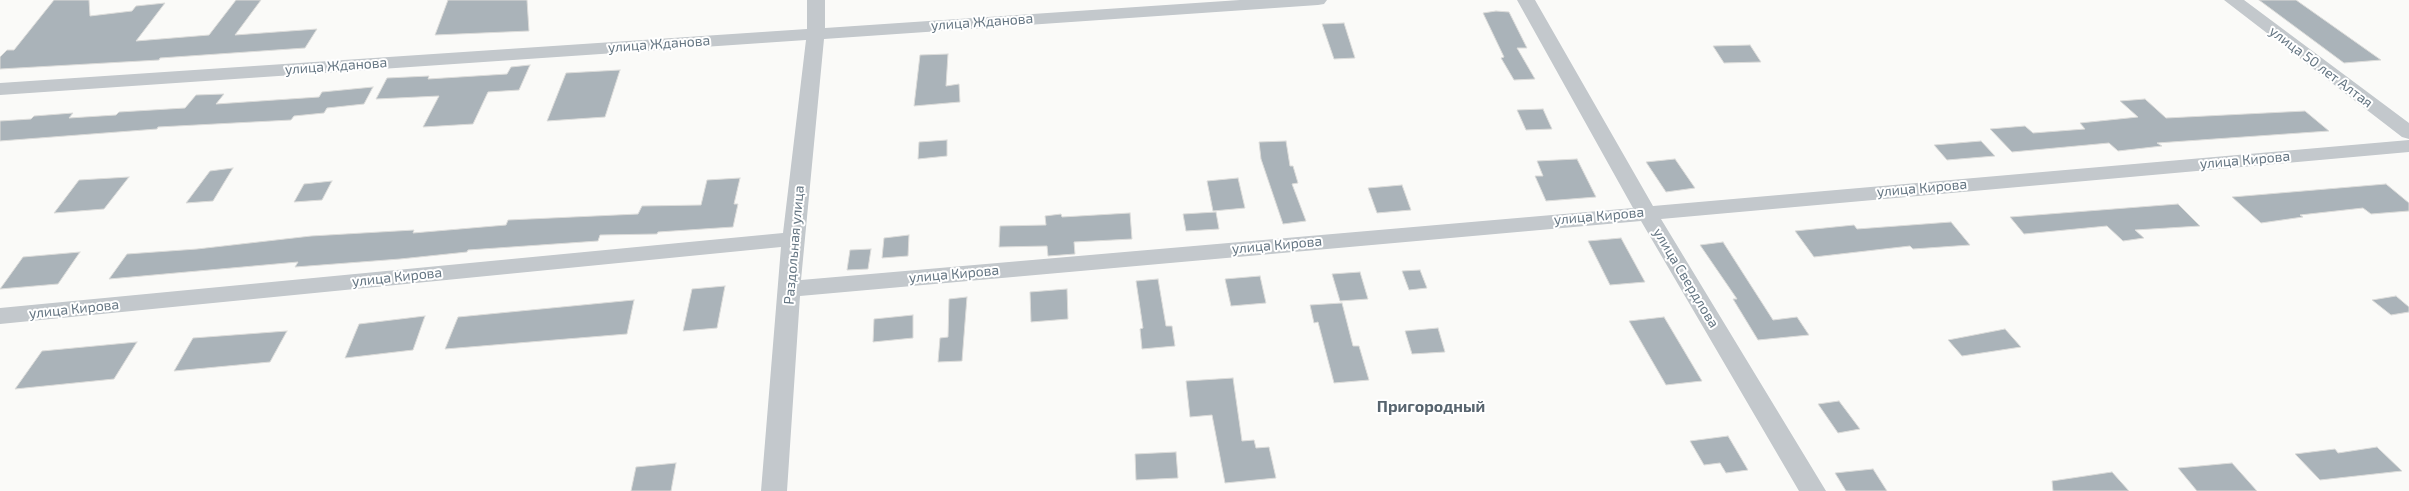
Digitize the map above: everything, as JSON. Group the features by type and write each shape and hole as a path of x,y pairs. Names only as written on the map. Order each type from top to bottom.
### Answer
{"street":[{"name":"Раздольная улица","path":"774,491 793,238 816,33 816,0"},
{"name":"улица Жданова","path":"0,89 1318,0"},
{"name":"улица Свердлова","path":"1526,0 1646,212 1813,491"},
{"name":"улица 50 лет Алтая","path":"2234,0 2409,133"},
{"name":"улица Кирова","path":"790,289 1646,212 2409,146"},
{"name":"улица Кирова","path":"0,316 793,238"}],"building":[{"path":"54,0 89,0 90,16 132,11 136,6 165,3 136,41 209,35 236,0 261,0 235,35 317,29 305,48 160,58 159,60 0,69 0,57 7,50 14,50"},
{"path":"448,0 527,0 529,31 435,35"},
{"path":"2259,0 2296,0 2381,60 2344,63"},
{"path":"1496,11 1509,12 1527,48 1517,48 1535,79 1514,80 1501,58 1504,57 1483,13"},
{"path":"1344,23 1355,58 1334,59 1322,24"},
{"path":"1750,45 1761,62 1724,63 1713,46"},
{"path":"948,54 946,86 959,84 960,102 914,106 920,55"},
{"path":"530,65 519,90 488,92 473,124 423,127 439,96 376,99 387,78 429,76 428,79 507,74 511,67"},
{"path":"620,70 605,117 547,121 566,73"},
{"path":"373,87 364,104 327,108 324,113 294,116 291,120 158,127 157,129 0,141 0,121 31,119 34,116 73,113 69,118 116,115 119,112 185,108 196,95 224,94 216,104 319,97 322,92"},
{"path":"2145,99 2166,118 2305,111 2329,131 2157,143 2162,146 2118,151 2109,143 2012,152 1990,129 2025,126 2033,133 2085,129 2080,123 2138,117 2120,101"},
{"path":"1543,109 1552,129 1526,130 1517,110"},
{"path":"947,140 947,156 918,159 919,142"},
{"path":"1286,141 1290,166 1293,166 1298,183 1292,184 1306,221 1283,224 1261,159 1259,142"},
{"path":"1981,141 1995,156 1947,160 1934,145"},
{"path":"1577,159 1596,197 1546,201 1535,176 1543,176 1537,161"},
{"path":"1675,159 1695,188 1666,192 1646,162"},
{"path":"233,168 213,201 186,203 210,171"},
{"path":"129,177 104,209 54,213 79,180"},
{"path":"740,178 734,204 738,204 733,227 658,232 657,234 600,235 598,241 468,250 467,252 400,259 295,267 298,262 109,279 127,254 197,249 311,236 414,230 413,233 506,225 508,220 638,214 642,206 701,205 707,180"},
{"path":"1238,178 1245,208 1213,211 1207,181"},
{"path":"332,181 322,200 294,202 304,184"},
{"path":"2386,184 2409,203 2409,211 2371,214 2363,208 2300,215 2303,217 2261,223 2232,197"},
{"path":"1402,185 1411,210 1377,213 1368,188"},
{"path":"2178,204 2200,226 2135,230 2144,238 2123,241 2107,226 2024,234 2010,217"},
{"path":"1216,212 1219,229 1186,231 1183,214"},
{"path":"1130,213 1132,239 1074,242 1075,254 1048,256 1047,246 999,247 1000,226 1046,225 1045,216 1061,214 1062,217"},
{"path":"1951,222 1970,245 1913,249 1910,246 1814,257 1795,231 1854,225 1857,229"},
{"path":"909,235 908,256 882,258 884,238"},
{"path":"1621,238 1645,282 1610,285 1588,241"},
{"path":"1723,242 1773,320 1797,317 1809,335 1758,340 1733,299 1737,299 1700,245"},
{"path":"871,249 868,269 847,270 850,250"},
{"path":"80,252 58,284 0,289 23,257"},
{"path":"1420,270 1427,288 1409,290 1402,271"},
{"path":"1360,272 1368,299 1340,301 1332,274"},
{"path":"1260,276 1266,303 1231,306 1225,279"},
{"path":"1158,279 1166,326 1172,326 1175,346 1142,349 1140,329 1143,328 1136,281"},
{"path":"725,286 717,328 683,331 692,289"},
{"path":"1067,289 1068,319 1031,322 1030,292"},
{"path":"2396,296 2409,307 2409,312 2391,315 2372,300"},
{"path":"967,297 962,361 938,362 940,338 948,337 949,299"},
{"path":"634,300 627,334 445,349 458,317"},
{"path":"1342,303 1353,346 1359,346 1369,380 1334,383 1318,322 1314,323 1310,305"},
{"path":"913,315 913,338 873,342 874,319"},
{"path":"425,316 413,350 345,358 359,324"},
{"path":"1664,317 1702,381 1666,385 1629,321"},
{"path":"1438,328 1445,352 1412,354 1405,331"},
{"path":"2005,329 2021,347 1962,356 1948,340"},
{"path":"287,331 270,362 174,371 193,338"},
{"path":"137,342 114,379 15,389 42,351"},
{"path":"1233,378 1242,441 1254,440 1256,448 1269,447 1276,478 1225,483 1212,415 1190,417 1186,381"},
{"path":"1839,401 1860,429 1838,433 1818,404"},
{"path":"1728,436 1748,470 1726,473 1720,463 1704,465 1690,441"},
{"path":"2377,447 2402,471 2320,480 2295,454 2335,449 2338,453"},
{"path":"1176,452 1178,478 1136,480 1135,454"},
{"path":"676,463 671,491 631,491 636,467"},
{"path":"2232,463 2257,491 2197,491 2178,468"},
{"path":"1873,469 1887,491 1846,491 1835,473"},
{"path":"2112,472 2129,491 2053,491 2052,481"}],"district":[{"name":"Пригородный","path":"1431,407"}]}
